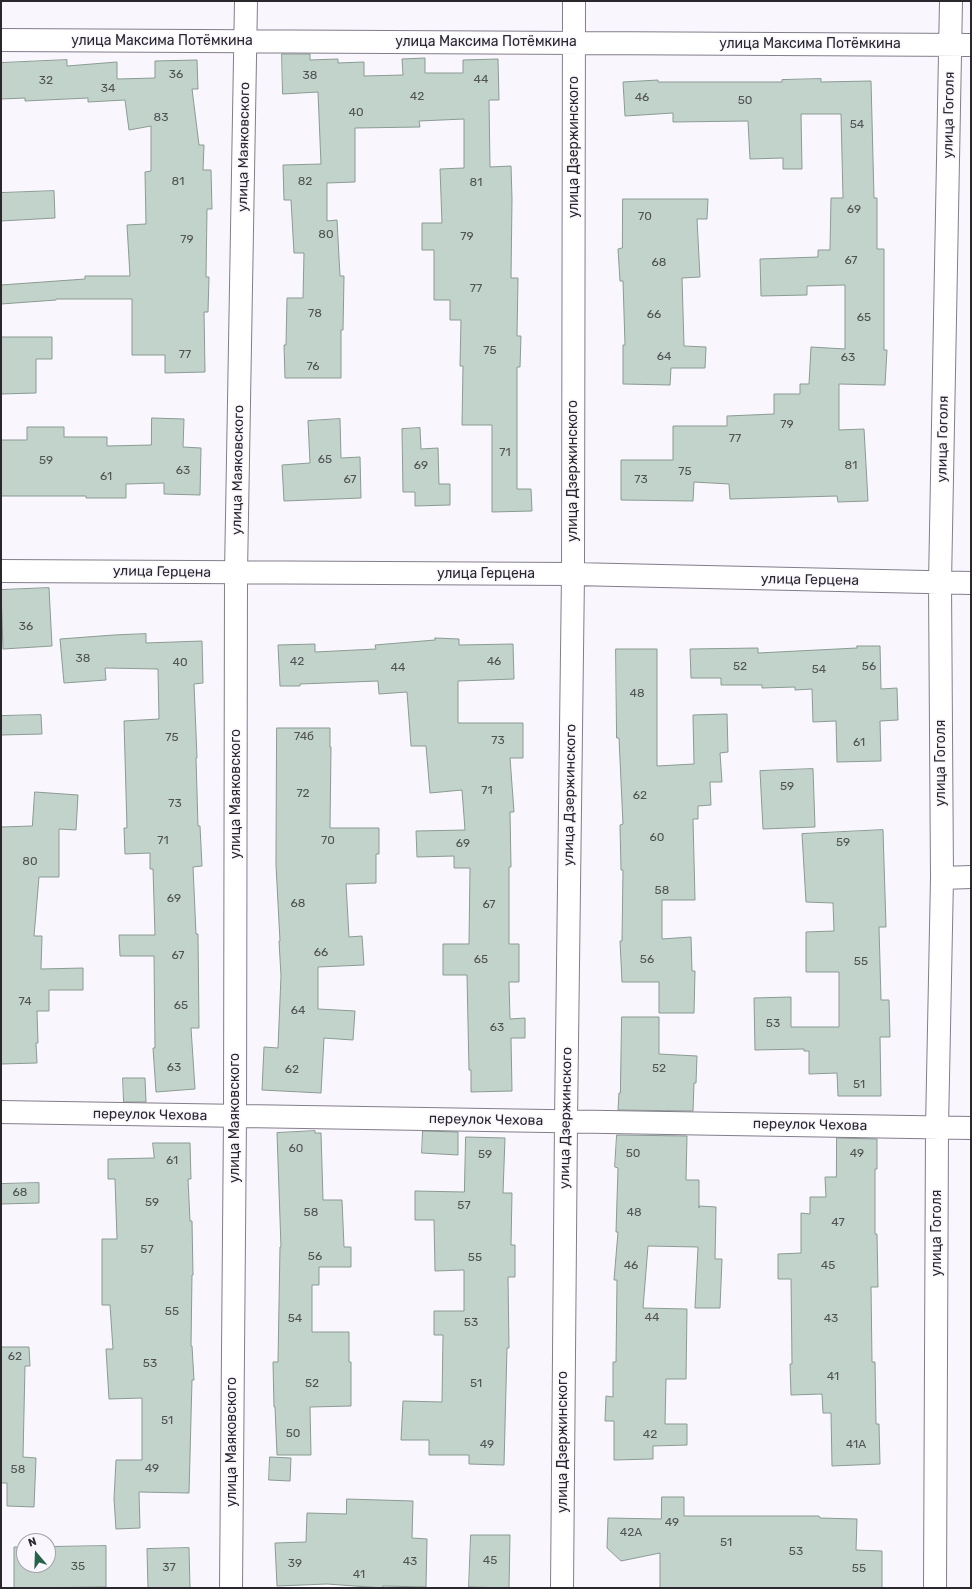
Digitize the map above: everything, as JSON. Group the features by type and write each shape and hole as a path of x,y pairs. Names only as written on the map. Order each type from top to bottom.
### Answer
{"street":[{"name":"улица Маяковского","path":"231,1588 235,1117 236,573 246,1"},
{"name":"улица Дзержинского","path":"562,1588 573,574 574,1"},
{"name":"улица Гоголя","path":"935,1588 937,1128 942,878 940,582 961,45 951,1"},
{"name":"улица Максима Потёмкина","path":"1,40 961,45"},
{"name":"улица Герцена","path":"1,570 236,573 573,574 971,583"},
{"path":"942,878 971,877"},
{"name":"переулок Чехова","path":"1,1112 971,1128"}],"building":[{"path":"282,54 310,54 310,60 338,59 338,63 364,62 364,76 403,75 402,59 425,58 425,73 463,73 463,60 498,59 499,100 489,100 490,167 511,166 511,278 518,278 517,336 521,336 520,367 517,367 517,489 531,489 532,511 492,512 492,425 462,425 463,366 460,366 461,320 450,320 450,300 434,300 434,250 422,250 422,223 442,223 440,169 464,168 464,119 419,121 420,127 355,128 355,182 327,183 327,221 337,220 340,276 344,276 343,330 341,330 341,378 285,378 284,345 286,345 287,298 303,298 304,253 294,253 291,200 284,200 283,165 321,164 318,92 283,94"},
{"path":"67,60 67,66 117,62 117,79 155,78 155,61 197,60 198,89 192,89 199,145 204,145 203,170 211,170 212,209 207,209 206,277 209,277 208,312 204,312 205,372 165,373 165,355 132,355 132,299 56,299 1,304 1,285 85,279 85,276 130,276 127,225 146,224 145,172 151,171 151,126 129,130 125,100 88,102 88,98 25,101 25,98 1,99 1,63"},
{"path":"821,79 821,82 871,81 874,198 877,198 877,249 884,249 884,350 887,350 885,385 839,384 839,430 864,429 868,501 838,502 837,496 730,499 729,484 694,482 693,501 621,500 621,460 673,460 673,426 727,426 727,416 774,414 774,394 800,394 800,384 809,384 811,347 845,349 845,285 807,286 807,295 761,296 760,259 818,257 818,250 830,250 831,198 843,198 841,114 801,114 802,169 783,169 783,158 750,159 748,121 673,122 673,113 625,116 623,82 658,80 658,82 782,82 782,80"},
{"path":"54,191 55,218 1,221 1,193"},
{"path":"623,199 708,199 707,219 697,219 700,277 682,278 684,346 706,347 705,368 671,368 670,385 623,384 623,345 625,345 623,281 620,281 618,249 622,248"},
{"path":"1,337 52,337 52,359 36,359 36,393 1,394"},
{"path":"152,418 184,419 183,447 201,448 200,495 164,494 164,483 126,484 126,498 86,498 86,496 1,496 1,440 27,440 27,427 64,427 64,437 107,437 107,446 151,445"},
{"path":"340,419 341,458 360,457 361,498 284,501 282,465 310,463 308,421"},
{"path":"420,428 421,449 438,448 439,484 450,484 450,505 415,506 415,492 403,492 402,429"},
{"path":"49,588 52,646 3,649 1,590"},
{"path":"146,634 146,643 202,641 203,683 194,684 198,826 200,826 202,866 193,867 196,934 198,934 199,1028 191,1028 195,1089 156,1092 153,1048 155,1048 154,956 120,956 119,935 155,935 153,869 150,869 150,853 125,854 124,828 127,828 124,721 159,719 158,669 105,668 106,680 64,683 60,639"},
{"path":"435,638 459,639 459,645 513,644 514,679 458,681 458,723 523,723 523,758 510,758 514,812 510,812 511,867 509,867 509,944 519,944 519,982 509,982 510,1019 525,1018 525,1038 511,1038 512,1091 471,1092 471,1070 469,1070 467,975 443,975 443,944 469,944 470,868 454,868 454,856 417,857 416,831 465,830 462,790 430,793 426,746 411,746 407,692 379,694 378,681 280,686 278,645 315,644 315,652 376,649 375,645 435,640"},
{"path":"857,646 880,646 881,689 897,688 898,720 880,721 881,761 837,762 836,721 813,722 812,689 795,690 795,687 762,688 762,685 721,685 721,678 691,678 690,649 758,648 758,653 857,648"},
{"path":"616,649 657,649 657,766 694,764 693,715 727,714 728,752 720,753 722,782 710,782 711,805 698,806 698,819 693,819 695,900 662,900 662,939 691,937 692,971 695,971 694,1013 659,1013 659,982 622,982 620,941 622,941 623,870 621,870 620,825 623,824 619,738 617,738"},
{"path":"41,715 42,734 1,735 1,716"},
{"path":"277,728 330,728 330,828 379,828 379,854 376,854 376,883 346,884 349,937 362,936 364,965 318,967 318,1009 355,1011 353,1040 324,1038 321,1093 262,1090 264,1047 278,1048 281,976 276,865"},
{"path":"813,769 815,827 763,829 760,771"},
{"path":"35,792 78,795 76,830 59,829 59,877 39,877 34,936 42,936 41,969 83,968 83,990 49,990 49,1011 37,1011 37,1063 1,1064 1,827 32,826"},
{"path":"883,830 886,927 879,927 881,1000 889,1000 890,1037 880,1037 881,1096 838,1096 837,1073 809,1074 809,1051 804,1051 804,1049 755,1050 754,998 791,997 791,1027 839,1027 839,972 806,972 806,932 834,931 833,903 806,902 802,834"},
{"path":"622,1017 659,1017 659,1054 697,1056 693,1111 618,1110 620,1093"},
{"path":"123,1078 145,1078 146,1102 124,1102"},
{"path":"315,1131 315,1133 321,1133 323,1200 342,1200 344,1247 351,1247 351,1267 319,1267 319,1285 312,1285 312,1332 349,1332 351,1406 310,1407 311,1455 277,1455 273,1362 278,1362 281,1247 277,1133"},
{"path":"423,1131 458,1132 458,1155 422,1153"},
{"path":"617,1135 687,1136 686,1180 699,1180 699,1206 716,1207 715,1259 722,1259 720,1308 695,1308 698,1247 648,1246 643,1308 687,1309 686,1379 666,1379 665,1424 687,1424 687,1445 653,1446 653,1459 614,1460 614,1421 605,1421 606,1396 613,1397 613,1362 616,1362 617,1280 614,1280 618,1232 616,1232 618,1168 615,1167"},
{"path":"466,1137 505,1138 503,1193 512,1193 511,1245 515,1245 515,1277 508,1277 509,1348 507,1348 504,1465 469,1464 469,1455 429,1455 429,1440 401,1440 403,1401 442,1402 443,1335 434,1335 434,1311 464,1311 464,1270 435,1271 434,1220 415,1220 415,1191 464,1192"},
{"path":"837,1138 877,1139 877,1169 875,1169 875,1234 877,1234 878,1287 871,1287 872,1362 875,1362 876,1424 879,1424 880,1464 832,1466 831,1413 823,1413 822,1394 791,1395 791,1279 778,1279 778,1254 801,1253 801,1213 810,1214 810,1197 826,1197 825,1177 836,1177"},
{"path":"153,1143 190,1143 191,1179 188,1179 190,1221 192,1221 193,1275 191,1346 194,1380 192,1380 189,1493 139,1492 140,1528 116,1529 114,1499 116,1460 142,1460 142,1398 109,1399 106,1349 113,1349 110,1305 102,1305 102,1239 117,1239 115,1179 108,1179 108,1159 154,1158"},
{"path":"39,1183 39,1203 1,1204 1,1184"},
{"path":"1,1347 29,1347 30,1366 25,1366 23,1457 36,1458 34,1507 7,1506 7,1483 1,1483"},
{"path":"270,1457 291,1458 290,1481 269,1480"},
{"path":"662,1497 684,1497 684,1516 819,1516 820,1518 857,1519 856,1550 882,1551 882,1588 660,1588 660,1553 621,1561 607,1548 608,1518 661,1519"},
{"path":"347,1499 413,1501 412,1538 427,1539 426,1587 383,1586 383,1588 327,1584 277,1586 275,1543 306,1542 307,1513 346,1514"},
{"path":"471,1535 510,1535 509,1588 469,1587"},
{"path":"106,1546 106,1587 14,1588 14,1547 16,1547 16,1573 56,1573 56,1547"},
{"path":"189,1548 190,1588 148,1588 147,1549"}]}
